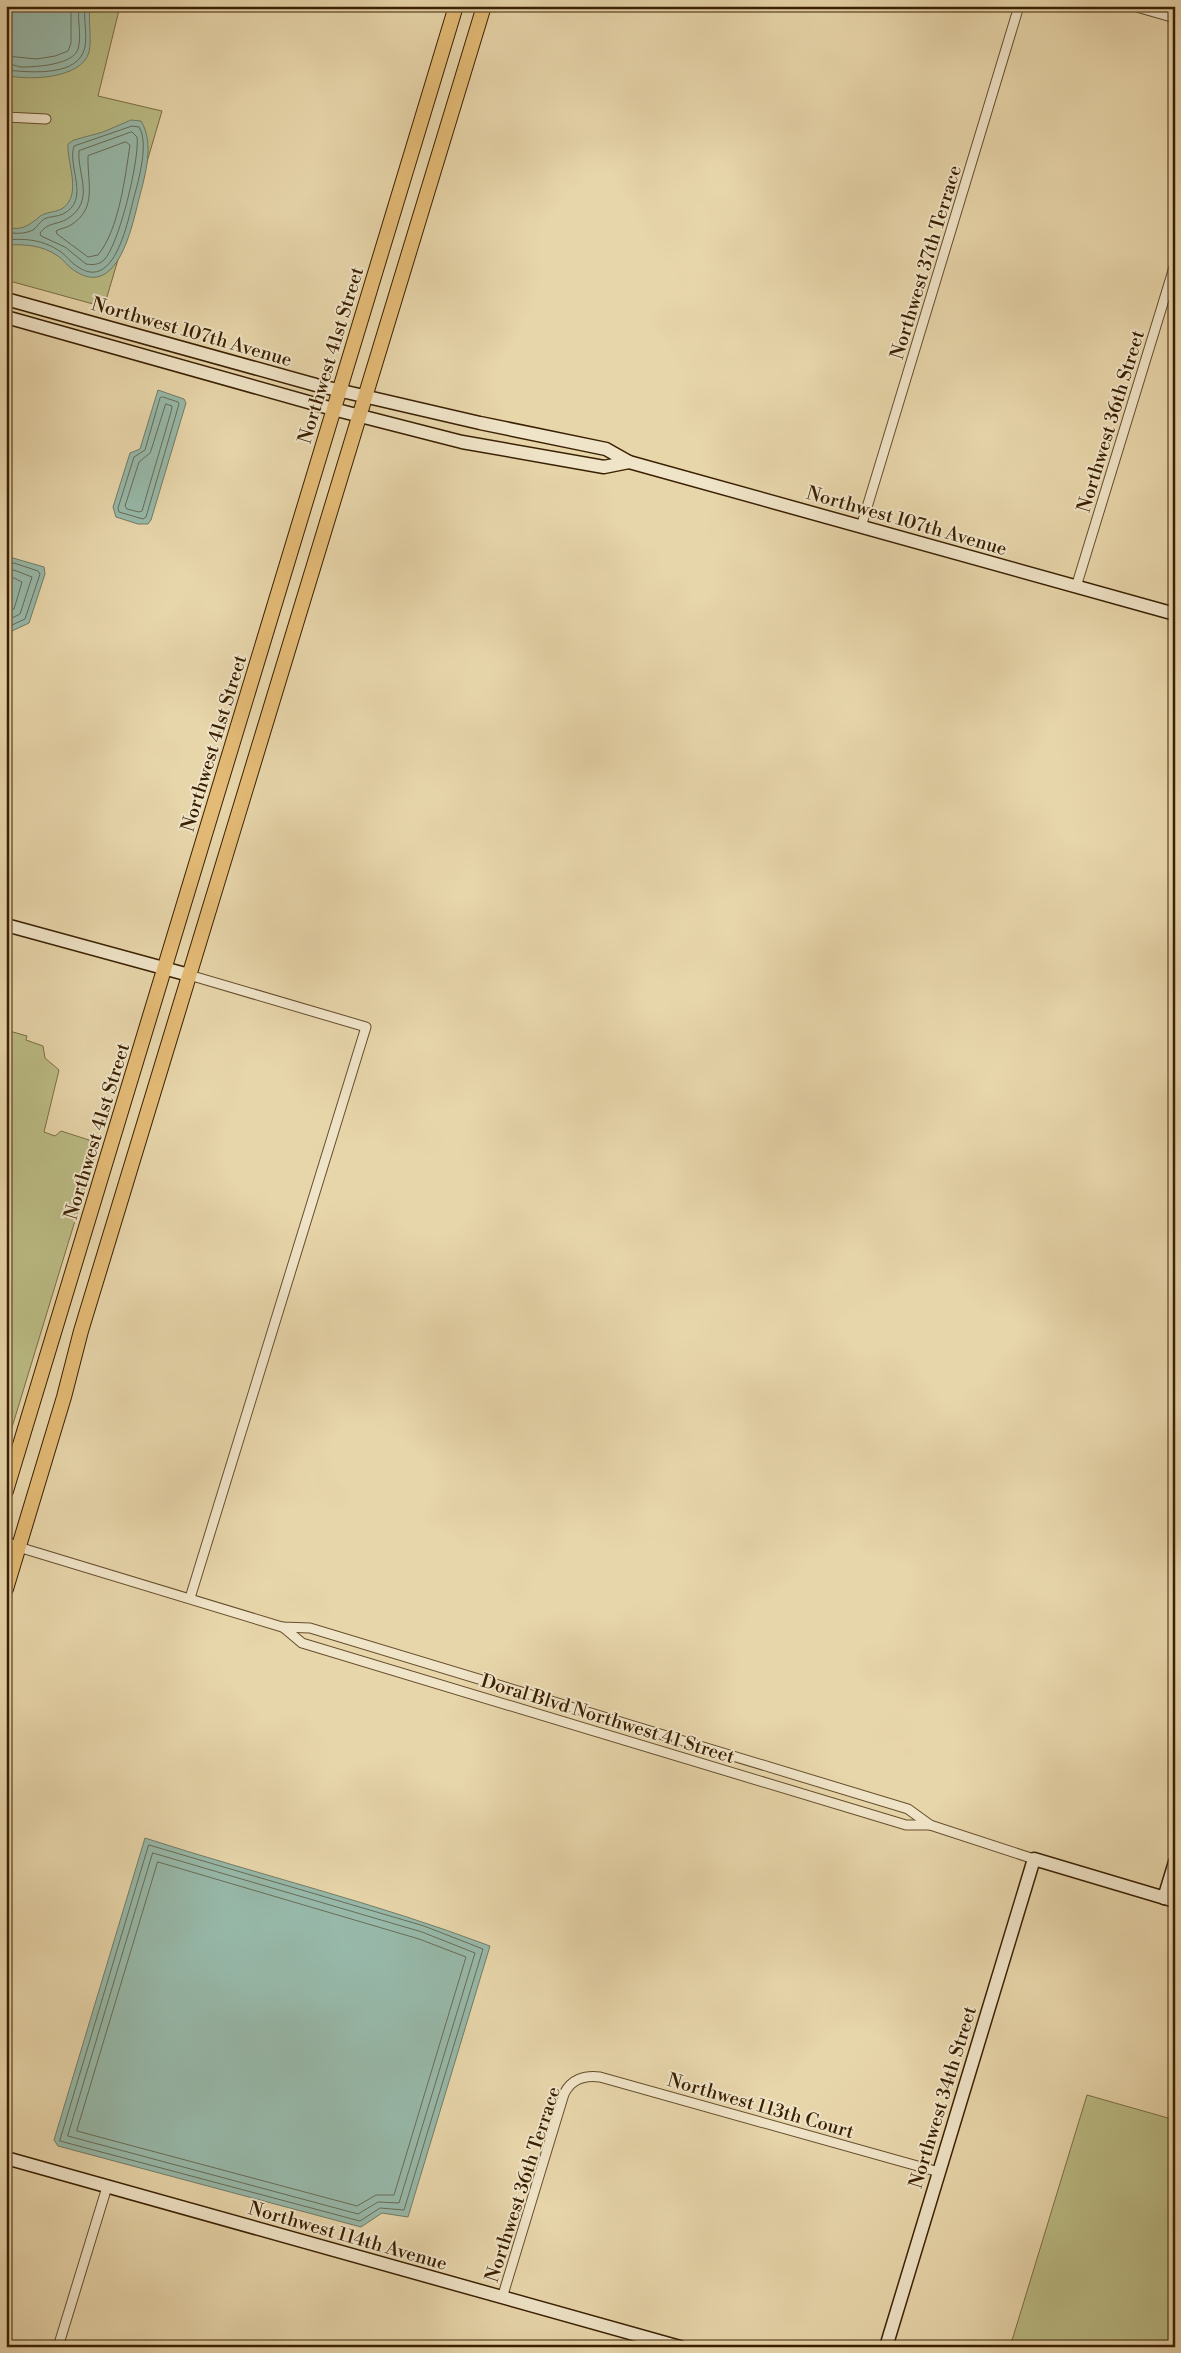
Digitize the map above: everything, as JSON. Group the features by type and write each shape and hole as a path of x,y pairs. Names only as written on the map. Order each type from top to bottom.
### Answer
{"main road":[{"name":"Northwest 41st Street","path":"6,1491 456,6"},
{"path":"6,1559 64,1397 81,1331 484,6"},
{"name":"Northwest 107th Avenue","path":"6,298 339,389 460,419 590,444 606,449 629,462 1175,614"},
{"name":"Northwest 107th Avenue","path":"6,317 333,409 462,442 520,454 604,467 629,462"},
{"path":"6,925 189,976"},
{"path":"6,1589 12,1545"},
{"path":"1034,1859 1169,1900 1175,1862"},
{"name":"Northwest 34th Street","path":"886,2347 1034,1859"},
{"name":"Northwest 114th Avenue","path":"6,2158 680,2347"}],"street":[{"name":"Northwest 37th Terrace","path":"861,527 1019,6"},
{"path":"1133,6 1175,18"},
{"path":"6,117 46,120"},
{"name":"Northwest 36th Street","path":"1076,587 1175,264"},
{"path":"189,976 366,1027 190,1598"},
{"name":"Doral Blvd Northwest 41 Street","path":"12,1545 282,1627 310,1628 908,1809 930,1825 1034,1859"},
{"name":"Doral Blvd Northwest 41 Street","path":"282,1627 302,1643 906,1825 930,1825"},
{"name":"Northwest 113th Court","path":"574,2081 590,2076 600,2077 939,2172"},
{"name":"Northwest 36th Terrace","path":"502,2298 564,2094 574,2081"},
{"path":"58,2347 107,2187"}],"green space":[{"path":"6,6 120,6 98,96 162,111 104,307 6,280"},
{"path":"6,1030 27,1036 26,1040 43,1046 45,1058 59,1070 44,1132 55,1136 61,1131 89,1140 95,1155 6,1447"},
{"path":"1087,2095 1175,2120 1175,2347 1010,2347"}],"water":[{"path":"6,6 90,6 90,47 84,61 76,68 53,76 27,78 6,75"},
{"path":"131,120 141,121 145,130 148,160 127,241 112,268 102,275 90,277 70,268 58,256 40,247 6,245 6,226 11,228 23,227 44,214 60,210 69,202 73,187 68,144 74,140 103,132"},
{"path":"158,390 184,399 186,403 151,520 148,524 138,524 116,517 113,507 130,453 140,449"},
{"path":"13,558 44,567 45,574 29,623 12,631 6,645 6,560"},
{"path":"145,1838 404,1916 490,1946 408,2217 382,2213 361,2227 58,2146 54,2140"}]}
